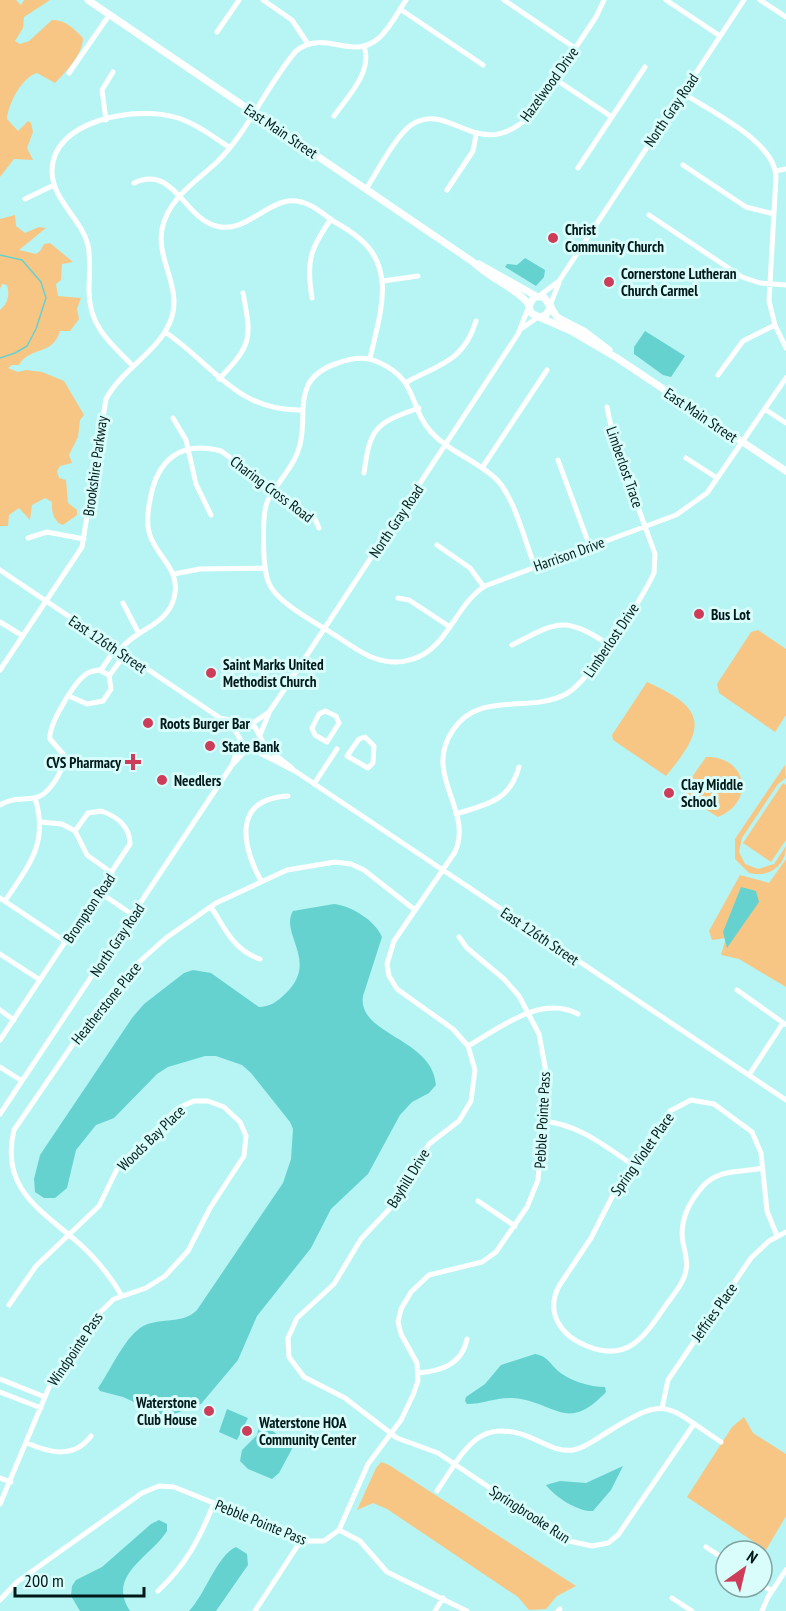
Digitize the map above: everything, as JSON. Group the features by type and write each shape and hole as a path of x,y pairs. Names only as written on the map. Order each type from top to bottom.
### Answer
{"main road":[{"name":"East Main Street","path":"88,0 473,262 538,296"},
{"name":"East Main Street","path":"473,262 489,277 522,296 529,305"},
{"path":"538,296 547,298 550,305 549,313 539,317 531,313 529,305 538,296"},
{"name":"East Main Street","path":"550,305 557,317 588,333 617,358"},
{"name":"East Main Street","path":"539,317 572,331 617,358 786,471"}],"street":[{"path":"217,32 239,0"},
{"path":"263,0 292,20 308,44 321,41 349,48 364,46 382,34 406,0"},
{"path":"504,0 575,48"},
{"name":"Hazelwood Drive","path":"366,189 402,136 419,121 437,119 476,135 495,135 517,127 530,116 596,17 604,0"},
{"path":"666,0 720,36"},
{"name":"North Gray Road","path":"550,305 559,281 744,0"},
{"path":"760,0 786,17"},
{"path":"400,9 483,65"},
{"path":"69,73 110,14"},
{"name":"Brookshire Parkway","path":"0,670 75,559 84,540 104,406 115,386 165,332 173,316 174,290 162,252 162,231 169,209 180,195 229,147 292,56 308,44"},
{"path":"334,116 365,70 367,60 364,46"},
{"path":"578,168 645,68"},
{"path":"106,120 102,90 113,72"},
{"path":"555,79 612,117"},
{"path":"683,93 764,148 772,158 776,171 769,284 770,311 786,348"},
{"path":"133,366 100,332 94,321 90,308 87,241 54,185 52,170 59,146 81,126 136,114 166,115 195,125 229,147"},
{"path":"447,190 473,151 476,135"},
{"path":"683,165 746,207 774,214"},
{"path":"776,171 786,169"},
{"path":"134,183 148,178 159,180 180,195 204,221 220,228 239,225 280,203 292,201 309,204 360,239 378,263 383,281 384,293 370,359"},
{"path":"25,199 54,185"},
{"path":"649,215 742,277 769,284 786,285"},
{"path":"312,298 308,275 311,251 331,219"},
{"path":"383,281 418,276"},
{"name":"North Gray Road","path":"538,296 559,281"},
{"path":"219,379 238,359 247,344 248,331 243,293"},
{"name":"North Gray Road","path":"260,736 269,712 521,329 529,305"},
{"name":"North Gray Road","path":"521,329 539,317"},
{"path":"407,382 455,357 469,340 476,321"},
{"path":"718,375 742,341 775,325"},
{"path":"165,332 199,357 231,389 267,407 302,410"},
{"path":"0,805 16,799 35,798 54,783 63,766 64,757 52,743 49,734 52,723 85,674 101,670 138,632 162,619 175,596 174,574 200,569 265,568 265,508 297,456 301,441 302,410 307,387 321,371 347,360 370,359 387,366 407,382 429,429 482,468 505,489 535,567"},
{"path":"482,468 547,370"},
{"name":"Harrison Drive","path":"265,568 268,582 276,595 367,656 396,662 425,654 439,643 468,600 484,587 688,509 707,493 786,378"},
{"name":"Limberlost Trace","path":"607,407 614,441 645,526"},
{"path":"364,473 368,445 375,430 387,420 418,408"},
{"path":"766,410 786,423"},
{"path":"173,418 182,431 196,484 211,515"},
{"name":"Charing Cross Road","path":"174,574 151,539 148,511 157,471 170,458 189,451 207,448 221,451 315,519 319,528"},
{"path":"686,458 717,478"},
{"path":"558,460 590,547"},
{"name":"Limberlost Drive","path":"443,870 460,838 442,762 447,739 468,714 490,705 539,702 565,695 585,679 654,573 655,554 645,526"},
{"path":"28,538 47,532 84,540"},
{"path":"437,545 470,568 484,587"},
{"name":"East 126th Street","path":"0,570 232,726 240,739"},
{"path":"398,598 409,600 450,627"},
{"path":"123,603 138,632"},
{"path":"0,622 23,636"},
{"path":"512,645 562,624 582,627 608,644"},
{"path":"69,696 87,704 103,701 111,689 109,676 120,651"},
{"path":"101,670 109,676"},
{"path":"327,742 339,723 336,716 325,711 319,714 312,728 315,735 347,756 370,767 373,763 373,743 362,737 347,756"},
{"name":"North Gray Road","path":"250,725 269,712"},
{"name":"East 126th Street","path":"217,717 250,725"},
{"path":"250,725 257,729 260,736 258,742 250,746 240,739 242,729 250,725"},
{"name":"East 126th Street","path":"260,736 267,748 286,760 295,771"},
{"name":"North Gray Road","path":"232,765 240,739"},
{"name":"North Gray Road","path":"0,1114 232,765 250,746"},
{"name":"East 126th Street","path":"250,746 295,771 786,1100"},
{"path":"314,784 337,749"},
{"path":"456,814 503,796 515,782 519,767"},
{"path":"261,880 245,844 248,821 260,805 272,799 288,796"},
{"path":"35,798 41,822 37,853 2,899 66,942"},
{"name":"Brompton Road","path":"0,1040 130,844 130,836 124,825 107,813 95,811 84,817 75,831"},
{"path":"41,822 62,824 75,831 87,855 112,873"},
{"name":"Heatherstone Place","path":"122,1296 101,1266 69,1234 28,1205 13,1187 7,1165 10,1137 110,993 145,955 211,907 261,880 301,866 344,863 364,870 415,910"},
{"path":"443,870 389,951 387,964 389,976 397,988 453,1029 468,1046 530,1013 556,1006 578,1014"},
{"path":"99,892 133,915"},
{"path":"211,907 232,941 260,959"},
{"name":"Pebble Pointe Pass","path":"418,1373 414,1355 401,1334 398,1322 401,1309 411,1292 429,1275 471,1265 489,1257 501,1246 536,1190 540,1171 546,1061 539,1034 530,1013 512,987 467,948 459,937"},
{"path":"0,954 40,981"},
{"path":"736,990 785,1024 749,1075"},
{"path":"0,1010 14,1020"},
{"name":"Bayhill Drive","path":"391,1433 345,1398 297,1371 289,1357 288,1338 297,1318 330,1288 361,1239 396,1202 429,1144 464,1115 475,1087 474,1063 468,1046"},
{"path":"0,1067 22,1081"},
{"name":"Woods Bay Place","path":"9,1305 36,1266 102,1203 119,1165 178,1108 203,1100 218,1104 228,1110"},
{"name":"Spring Violet Place","path":"762,1168 719,1174 698,1192 681,1224 687,1258 684,1278 643,1337 631,1346 615,1351 597,1350 574,1341 561,1330 556,1321 554,1303 556,1292 633,1165 670,1111 684,1101 699,1100 714,1104 752,1132 759,1144 762,1168 767,1211 777,1236"},
{"name":"Windpointe Pass","path":"0,1504 45,1397 60,1368 93,1319 103,1307 122,1296 158,1281 181,1261 210,1208 243,1159 247,1146 245,1132 240,1122 228,1110"},
{"path":"543,1121 560,1123 581,1131 633,1165"},
{"path":"478,1201 515,1226"},
{"name":"Jeffries Place","path":"662,1408 668,1380 751,1258 777,1236 786,1232"},
{"path":"467,1339 463,1353 450,1365 418,1373 413,1395 391,1433 368,1464 339,1530 360,1541 387,1572 467,1611"},
{"path":"0,1379 45,1397"},
{"path":"0,1392 40,1408"},
{"path":"437,1491 472,1441 494,1430 511,1431 554,1448 570,1450 588,1444 641,1411 662,1408 676,1412 721,1442"},
{"name":"Springbrooke Run","path":"391,1433 404,1442 435,1451 569,1541 592,1546 608,1543 618,1535 694,1424"},
{"path":"27,1443 51,1452 69,1452 83,1446 92,1436"},
{"path":"0,1478 11,1482"},
{"name":"Pebble Pointe Pass","path":"0,1600 18,1582 150,1488 170,1486 302,1539 320,1542 339,1530"},
{"path":"158,1591 175,1575 193,1551 214,1503"},
{"path":"255,1611 302,1539"},
{"path":"706,1547 714,1552"},
{"path":"774,1588 786,1570"},
{"path":"435,1611 443,1598"},
{"path":"672,1598 692,1611"}],"shaded area":[{"path":"0,0 16,0 21,5 24,0 50,0 24,17 23,28 15,41 20,44 29,41 52,20 65,23 83,38 77,57 55,83 37,73 21,85 10,106 7,119 18,131 28,121 31,123 33,132 27,148 33,160 14,159 0,177"},
{"path":"15,215 16,226 25,233 39,227 46,228 19,250 36,254 44,244 50,243 73,262 62,264 61,280 56,284 58,296 81,298 77,309 79,319 70,331 60,331 57,339 47,348 29,355 19,365 12,365 8,368 18,372 26,370 42,372 64,381 84,415 80,420 78,437 69,455 72,463 60,466 57,471 59,478 66,480 68,503 77,510 77,515 63,525 57,522 54,516 52,502 45,498 32,505 30,520 19,508 9,515 8,526 0,526 0,310 7,302 8,292 7,285 2,284 0,289 0,219"},
{"path":"758,630 786,649 786,715 775,732 719,693 717,684 751,632"},
{"path":"647,682 681,701 690,711 694,721 694,732 688,745 666,776 613,740 612,735"},
{"path":"706,757 720,759 731,764 742,781 742,791 738,801 730,810 718,817 684,796 683,790"},
{"path":"785,765 786,778 778,784 742,838 739,852 745,864 758,869 774,864 786,846 783,859 780,865 769,872 749,873 735,859 735,839"},
{"path":"783,783 786,785 786,840 771,862 743,843"},
{"path":"786,859 786,987 739,959 721,955 726,938 712,940 709,931 740,875 769,883"},
{"path":"744,1417 753,1433 786,1454 786,1516 772,1539 750,1539 687,1497 732,1427"},
{"path":"381,1462 576,1586 557,1596 546,1609 529,1610 518,1597 387,1509 373,1503 357,1510"}],"water":[{"path":"525,258 545,270 544,277 536,286 505,267 507,264 517,265"},
{"path":"645,331 685,356 671,377 663,375 634,354 634,347"},
{"path":"741,887 756,891 759,902 727,948 723,932"},
{"path":"334,904 362,915 379,931 382,937 363,996 364,1009 371,1020 410,1046 422,1057 432,1069 436,1085 429,1093 412,1102 400,1115 368,1174 331,1209 311,1248 257,1316 238,1360 201,1404 174,1414 160,1414 123,1397 100,1391 98,1388 134,1333 147,1324 184,1318 197,1310 283,1183 291,1159 293,1129 290,1122 251,1073 242,1065 216,1056 205,1056 168,1067 157,1074 114,1118 96,1125 76,1150 67,1188 55,1198 44,1198 35,1192 34,1179 40,1155 132,1018 144,1004 184,973 193,970 211,973 259,1007 273,1004 294,983 299,971 299,960 290,920 293,911"},
{"path":"535,1354 546,1358 568,1378 587,1385 605,1387 606,1392 581,1411 571,1413 513,1398 467,1404 466,1397 485,1384 501,1365"},
{"path":"227,1409 248,1418 237,1440 219,1432"},
{"path":"260,1421 293,1447 279,1473 272,1479 248,1469 240,1461 242,1450 257,1435"},
{"path":"623,1466 611,1490 593,1511 567,1503 546,1485 560,1481 586,1483"},
{"path":"159,1520 167,1524 167,1531 133,1567 123,1587 124,1598 130,1611 80,1611 71,1596 72,1586 76,1580 102,1567 151,1524"},
{"path":"236,1547 247,1554 248,1565 216,1611 189,1611 223,1558"}],"waterway":[{"path":"0,255 22,260 41,282 46,298 36,329 27,346 0,358"}],"place":[{"name":"Christ Community Church","path":"553,238"},
{"name":"Cornerstone Lutheran Church Carmel","path":"609,282"},
{"name":"Bus Lot","path":"699,614"},
{"name":"Saint Marks United Methodist Church","path":"211,673"},
{"name":"Roots Burger Bar","path":"148,723"},
{"name":"State Bank","path":"210,746"},
{"name":"CVS Pharmacy","path":"133,762"},
{"name":"Needlers","path":"162,780"},
{"name":"Clay Middle School","path":"669,793"},
{"name":"Waterstone Club House","path":"209,1411"},
{"name":"Waterstone HOA Community Center","path":"247,1431"}]}
